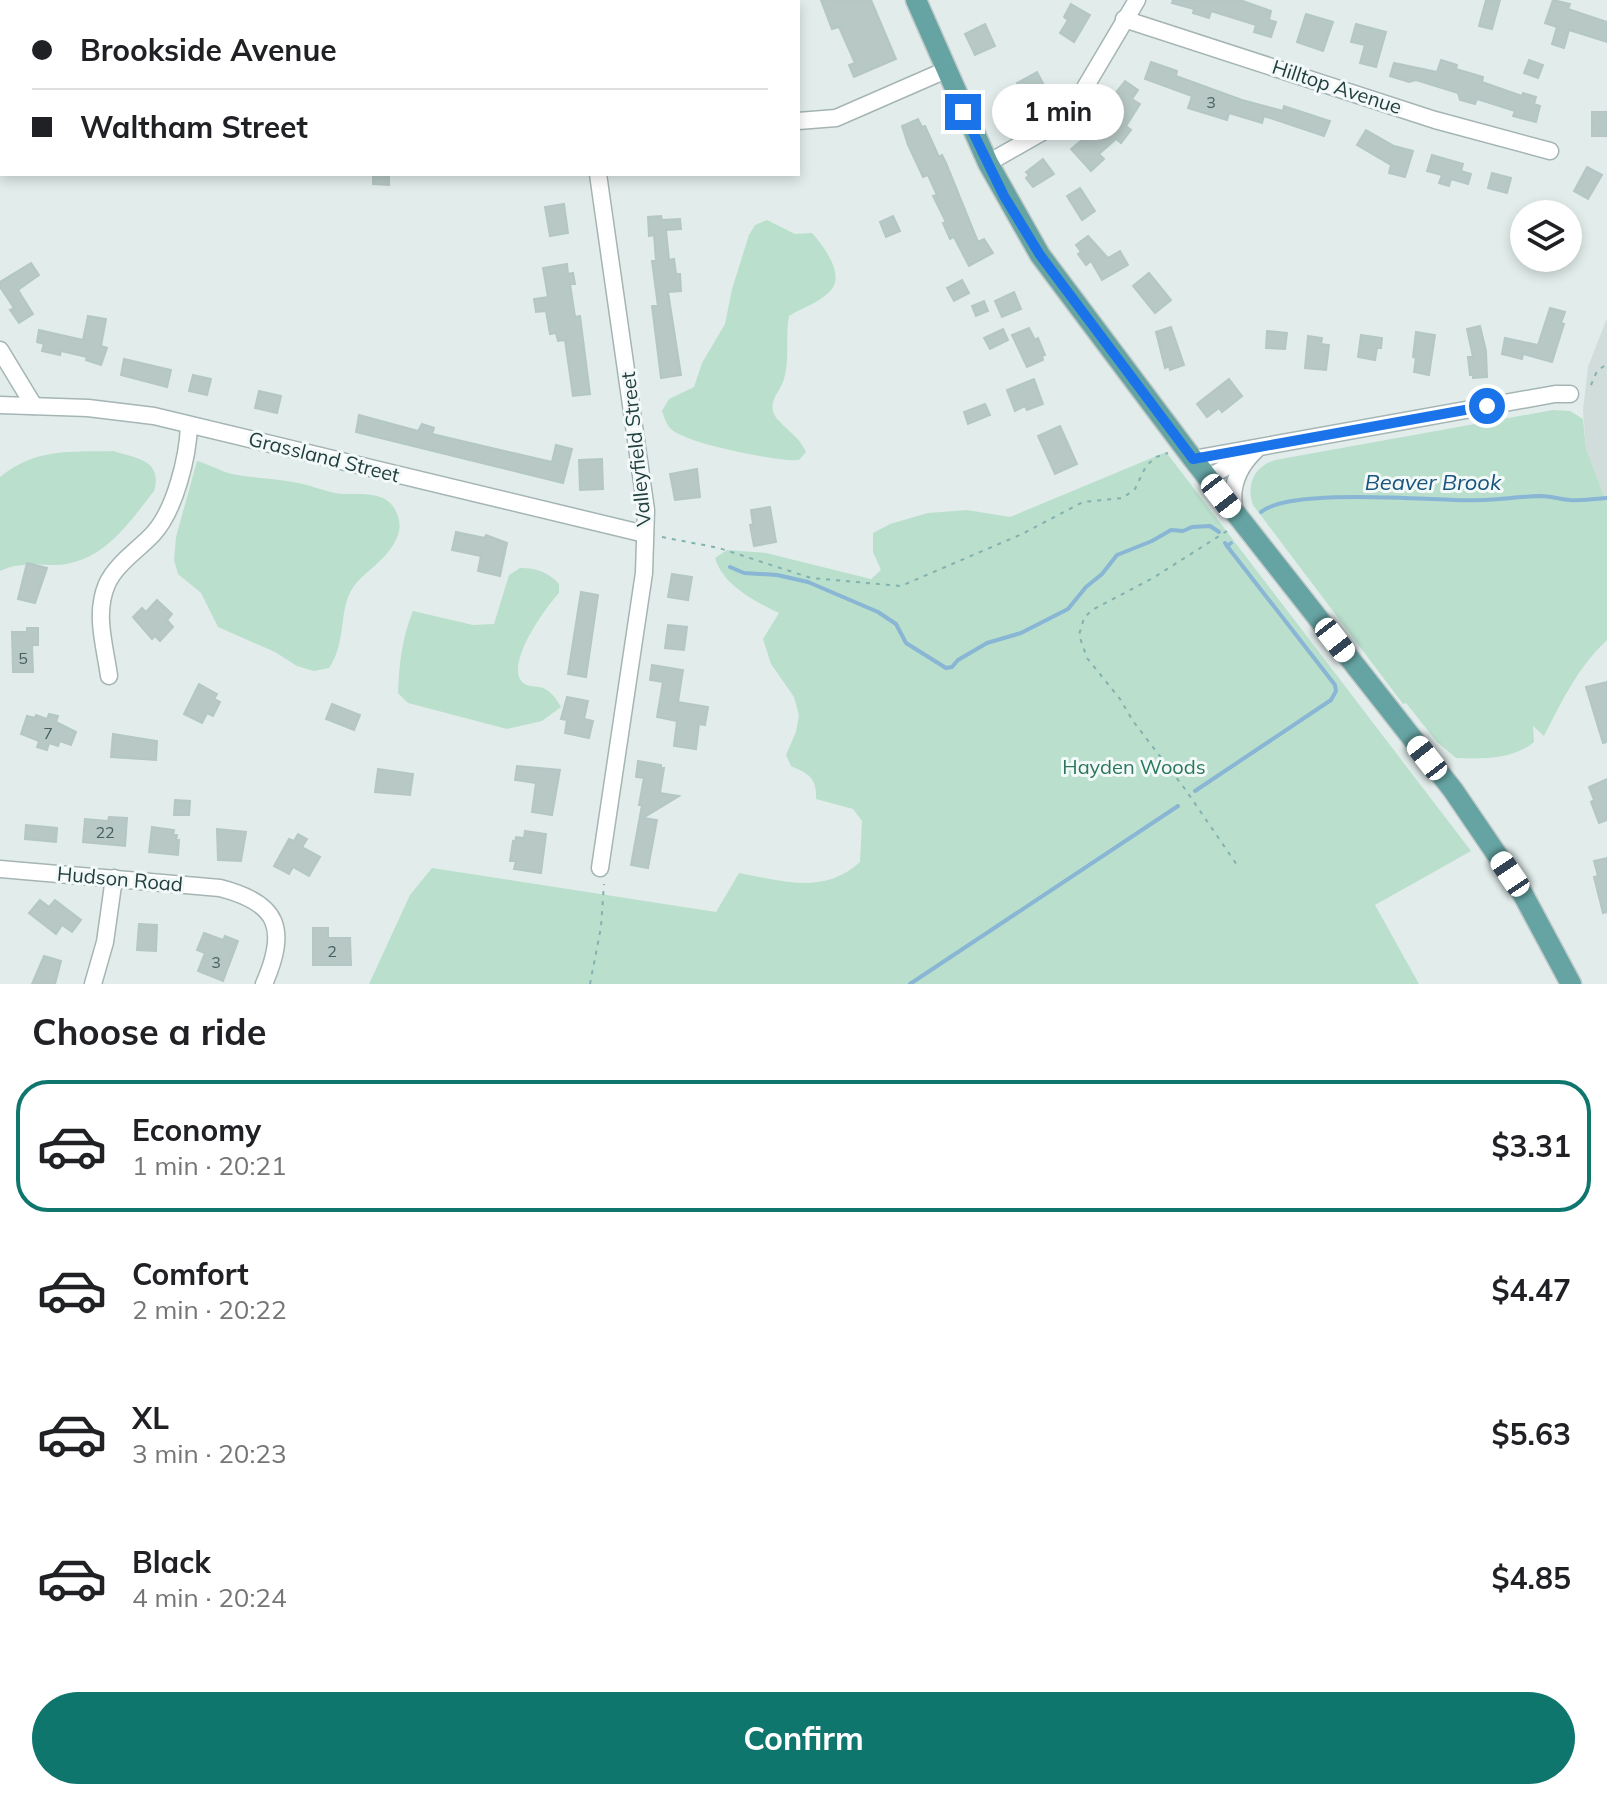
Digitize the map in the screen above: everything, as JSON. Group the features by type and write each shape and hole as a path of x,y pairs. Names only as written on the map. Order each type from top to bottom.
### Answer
{"main road":[{"path":"916,0 1004,196 1040,255 1193,459 1453,790 1519,887 1571,984"}],"street":[{"path":"988,163 1067,118 1137,0"},
{"name":"Hilltop Avenue","path":"1124,19 1435,120 1550,151"},
{"path":"800,121 836,118 946,70"},
{"name":"Valleyfield Street","path":"598,176 646,510 644,573 600,868"},
{"path":"0,350 34,406"},
{"path":"1193,459 1555,394 1570,394"},
{"name":"Grassland Street","path":"0,405 88,408 154,416 645,534"},
{"path":"109,676 101,638 101,608 107,584 156,531 176,491 188,454 189,425"},
{"path":"1208,478 1262,448"},
{"path":"1239,518 1233,495 1236,477 1244,461 1262,448"},
{"name":"Hudson Road","path":"0,869 220,888 249,895 270,911 277,937 264,984"},
{"path":"93,984 105,942 114,878"}],"path":[{"path":"1591,385 1597,371 1607,364"},
{"path":"645,534 719,548 811,578 901,586 1022,534 1083,502 1123,498 1135,489 1146,466 1156,457 1169,452"},
{"path":"1237,865 1120,699 1087,658 1079,635 1084,618 1092,610 1153,578 1239,518"},
{"path":"590,984 604,895 600,868"}],"shaded area":[{"path":"1607,318 1607,504 1586,448 1583,410 1588,367"}],"green space":[{"path":"767,220 795,234 812,233 834,267 835,282 828,294 789,316 786,371 773,409 806,452 799,460 752,455 692,440 670,428 662,411 669,399 694,387 702,363 725,324 749,235 755,225"},
{"path":"1553,410 1570,411 1583,419 1586,448 1607,504 1607,640 1579,673 1544,736 1533,726 1534,742 1516,752 1487,758 1456,758 1437,742 1406,703 1403,704 1253,505 1251,483 1262,467 1275,460"},
{"path":"113,451 146,462 155,473 156,481 154,491 113,540 73,563 21,565 0,571 0,477 40,456"},
{"name":"Hayden Woods","path":"1166,452 1471,851 1375,905 1419,984 369,984 410,895 432,868 716,912 739,873 802,883 832,879 846,872 860,862 862,821 853,809 816,799 813,781 807,774 791,766 786,755 796,732 799,715 794,697 771,664 763,639 779,613 732,584 715,558 727,550 766,553 871,579 881,570 873,552 873,533 890,524 928,513 967,510 1010,517"},
{"path":"197,461 232,474 298,483 335,493 377,496 395,509 400,525 398,535 388,552 351,591 338,649 329,668 314,671 297,666 275,652 218,627 201,593 178,574 174,560 176,537"},
{"path":"520,568 542,572 559,584 559,593 537,622 523,649 518,673 526,685 550,692 561,707 542,721 507,729 408,703 398,693 398,683 404,641 413,611 473,625 494,624 509,575"}],"building":[{"path":"821,0 871,0 896,59 854,77 849,65 855,63 839,27 832,29"},
{"path":"1173,0 1240,0 1271,11 1269,20 1276,22 1271,37 1254,32 1256,25 1211,11 1209,18 1193,13 1194,9 1172,3"},
{"path":"1486,0 1500,0 1492,29 1479,26"},
{"path":"1553,0 1570,4 1568,9 1607,22 1607,42 1569,30 1564,48 1552,44 1557,27 1545,23"},
{"path":"1071,4 1090,15 1074,42 1060,33 1068,20 1064,17"},
{"path":"1306,14 1333,22 1323,51 1297,42"},
{"path":"985,24 995,46 975,55 965,34"},
{"path":"1356,24 1386,32 1376,67 1360,63 1365,45 1351,42"},
{"path":"1441,60 1457,65 1456,69 1483,77 1482,82 1522,96 1523,93 1536,97 1534,104 1540,106 1536,122 1513,116 1515,111 1477,99 1475,104 1460,100 1458,93 1416,80 1409,82 1390,76 1394,63 1437,72"},
{"path":"1529,60 1543,65 1538,78 1524,73"},
{"path":"1151,62 1177,71 1176,76 1242,100 1283,111 1284,106 1330,121 1324,136 1264,116 1262,123 1229,113 1227,120 1188,108 1192,96 1145,79"},
{"path":"1037,72 1046,89 1026,100 1017,83"},
{"path":"1125,81 1138,90 1132,99 1140,104 1126,126 1131,130 1121,143 1116,139 1099,154 1104,159 1091,171 1071,149 1089,134 1091,136 1119,98 1114,95"},
{"path":"1015,97 1021,113 1002,120 996,105"},
{"path":"1592,112 1607,112 1607,136 1592,136"},
{"path":"918,119 922,127 925,126 939,157 942,155 946,163 978,242 984,239 993,253 969,266 954,237 950,239 943,223 946,222 933,196 937,195 928,175 923,177 908,145 902,126"},
{"path":"1366,130 1394,146 1413,151 1405,177 1389,173 1391,165 1357,145"},
{"path":"1432,155 1463,164 1461,171 1471,174 1468,184 1451,179 1449,186 1439,183 1442,175 1427,171"},
{"path":"1043,159 1054,174 1033,187 1026,178 1029,175 1026,172"},
{"path":"1587,167 1602,175 1588,199 1574,191"},
{"path":"1492,173 1511,178 1507,193 1488,188"},
{"path":"373,176 389,176 389,185 373,184"},
{"path":"1080,188 1095,211 1082,220 1067,196"},
{"path":"564,204 568,233 550,236 545,207"},
{"path":"661,216 662,220 680,219 681,229 666,230 669,260 674,259 676,274 680,274 681,291 668,292 681,375 661,378 652,306 658,306 652,261 656,261 654,235 649,236 648,217"},
{"path":"893,216 900,231 886,237 880,222"},
{"path":"1088,236 1108,258 1120,251 1128,265 1102,280 1091,261 1086,265 1078,254 1081,252 1076,245"},
{"path":"31,263 39,275 18,290 33,314 19,323 10,310 14,308 0,282"},
{"path":"567,264 568,274 573,273 575,284 570,284 575,317 580,316 590,394 573,396 565,340 558,341 556,333 550,334 546,311 536,312 534,299 548,297 543,268"},
{"path":"1149,273 1171,300 1155,313 1133,286"},
{"path":"962,280 969,293 954,301 947,288"},
{"path":"1014,292 1021,309 1002,317 995,301"},
{"path":"984,301 988,311 976,316 972,306"},
{"path":"1550,308 1565,312 1552,362 1523,354 1522,359 1502,354 1505,338 1538,345"},
{"path":"88,316 106,319 101,346 107,348 101,365 86,360 87,357 61,351 60,355 42,351 44,344 37,342 39,330 83,340"},
{"path":"1480,326 1486,351 1487,377 1473,378 1470,375 1468,357 1473,357 1467,329"},
{"path":"1171,327 1184,365 1170,370 1169,366 1165,368 1156,332"},
{"path":"1029,328 1035,340 1038,338 1045,355 1042,356 1043,360 1027,367 1012,335"},
{"path":"1003,329 1008,340 990,349 984,338"},
{"path":"1267,331 1287,333 1285,349 1266,348"},
{"path":"1416,332 1435,335 1429,375 1414,372"},
{"path":"1361,335 1382,338 1375,360 1358,357"},
{"path":"1308,336 1322,338 1321,344 1329,345 1326,370 1305,368"},
{"path":"124,359 171,370 167,387 121,375"},
{"path":"193,375 211,379 207,395 189,391"},
{"path":"1034,379 1043,404 1027,410 1025,406 1015,411 1007,390"},
{"path":"1229,379 1242,396 1222,412 1219,408 1207,417 1197,404"},
{"path":"259,391 281,396 277,413 255,408"},
{"path":"985,404 990,415 968,424 964,412"},
{"path":"359,415 418,431 422,424 434,428 432,434 552,462 556,445 572,449 563,483 356,432"},
{"path":"1060,426 1077,464 1055,474 1038,436"},
{"path":"602,459 603,489 580,490 579,460"},
{"path":"697,469 700,497 675,500 670,474"},
{"path":"770,507 776,542 754,546 751,510"},
{"path":"456,532 485,538 486,535 507,543 500,576 478,571 481,556 452,550"},
{"path":"27,563 47,568 35,603 18,599"},
{"path":"672,574 692,577 688,600 668,597"},
{"path":"581,592 598,595 586,677 568,674"},
{"path":"157,600 172,614 167,620 173,627 160,641 155,636 152,639 133,617 142,608 146,612"},
{"path":"668,625 687,627 684,650 665,648"},
{"path":"27,628 38,628 38,645 32,645 33,672 13,672 12,632 27,632"},
{"path":"652,665 683,670 678,702 708,707 705,725 699,724 696,749 674,746 677,721 657,717 663,682 650,680"},
{"path":"1607,682 1607,742 1603,743 1586,687"},
{"path":"199,684 217,694 214,699 220,702 213,716 207,713 202,723 184,714"},
{"path":"567,697 588,701 584,719 593,721 589,738 565,733 567,720 561,719"},
{"path":"332,704 360,715 354,730 326,719"},
{"path":"49,714 58,716 56,722 76,732 71,745 60,741 58,746 49,743 47,750 37,747 39,741 21,734 27,716 47,719"},
{"path":"113,734 157,741 156,760 111,757"},
{"path":"638,761 661,765 664,768 660,793 679,796 643,818 657,820 648,868 631,865 644,778 636,777"},
{"path":"517,766 560,770 552,815 532,812 536,783 515,780"},
{"path":"378,769 413,774 410,795 375,792"},
{"path":"1607,779 1607,820 1599,823 1589,787"},
{"path":"175,800 190,801 189,815 174,815"},
{"path":"109,817 127,818 125,846 83,842 85,819 108,821"},
{"path":"26,825 57,828 56,842 25,839"},
{"path":"152,827 174,830 173,835 177,835 176,840 179,840 178,855 149,852"},
{"path":"217,829 246,832 241,861 218,860"},
{"path":"525,831 546,834 541,873 514,869 516,861 510,861 513,841 516,837 524,838"},
{"path":"298,834 307,839 302,847 320,857 309,876 293,867 289,874 274,866 289,839 294,841"},
{"path":"1607,858 1607,912 1603,913 1594,877 1598,876 1594,861"},
{"path":"40,900 49,907 55,900 81,920 72,932 62,925 56,934 29,913"},
{"path":"139,924 157,925 156,951 137,950"},
{"path":"313,928 328,928 328,938 350,938 351,965 313,965"},
{"path":"204,933 223,940 225,936 238,941 223,981 198,971 205,953 197,950"},
{"path":"44,956 61,961 55,984 32,984"}],"waterway":[{"name":"Beaver Brook","path":"1261,512 1297,500 1324,498 1607,498"},
{"name":"Beaver Brook","path":"730,567 744,573 777,575 808,582 878,612 896,624 906,643 946,668 987,643 1021,633 1068,609 1117,555 1171,530 1210,526 1219,532"},
{"name":"Beaver Brook","path":"1225,543 1227,546 1231,543"},
{"path":"1195,791 1331,700 1336,691 1335,685 1227,546"},
{"path":"910,984 1178,806"}],"route":[{"path":"963,112 1004,196 1040,255 1193,459 1487,406"}]}
